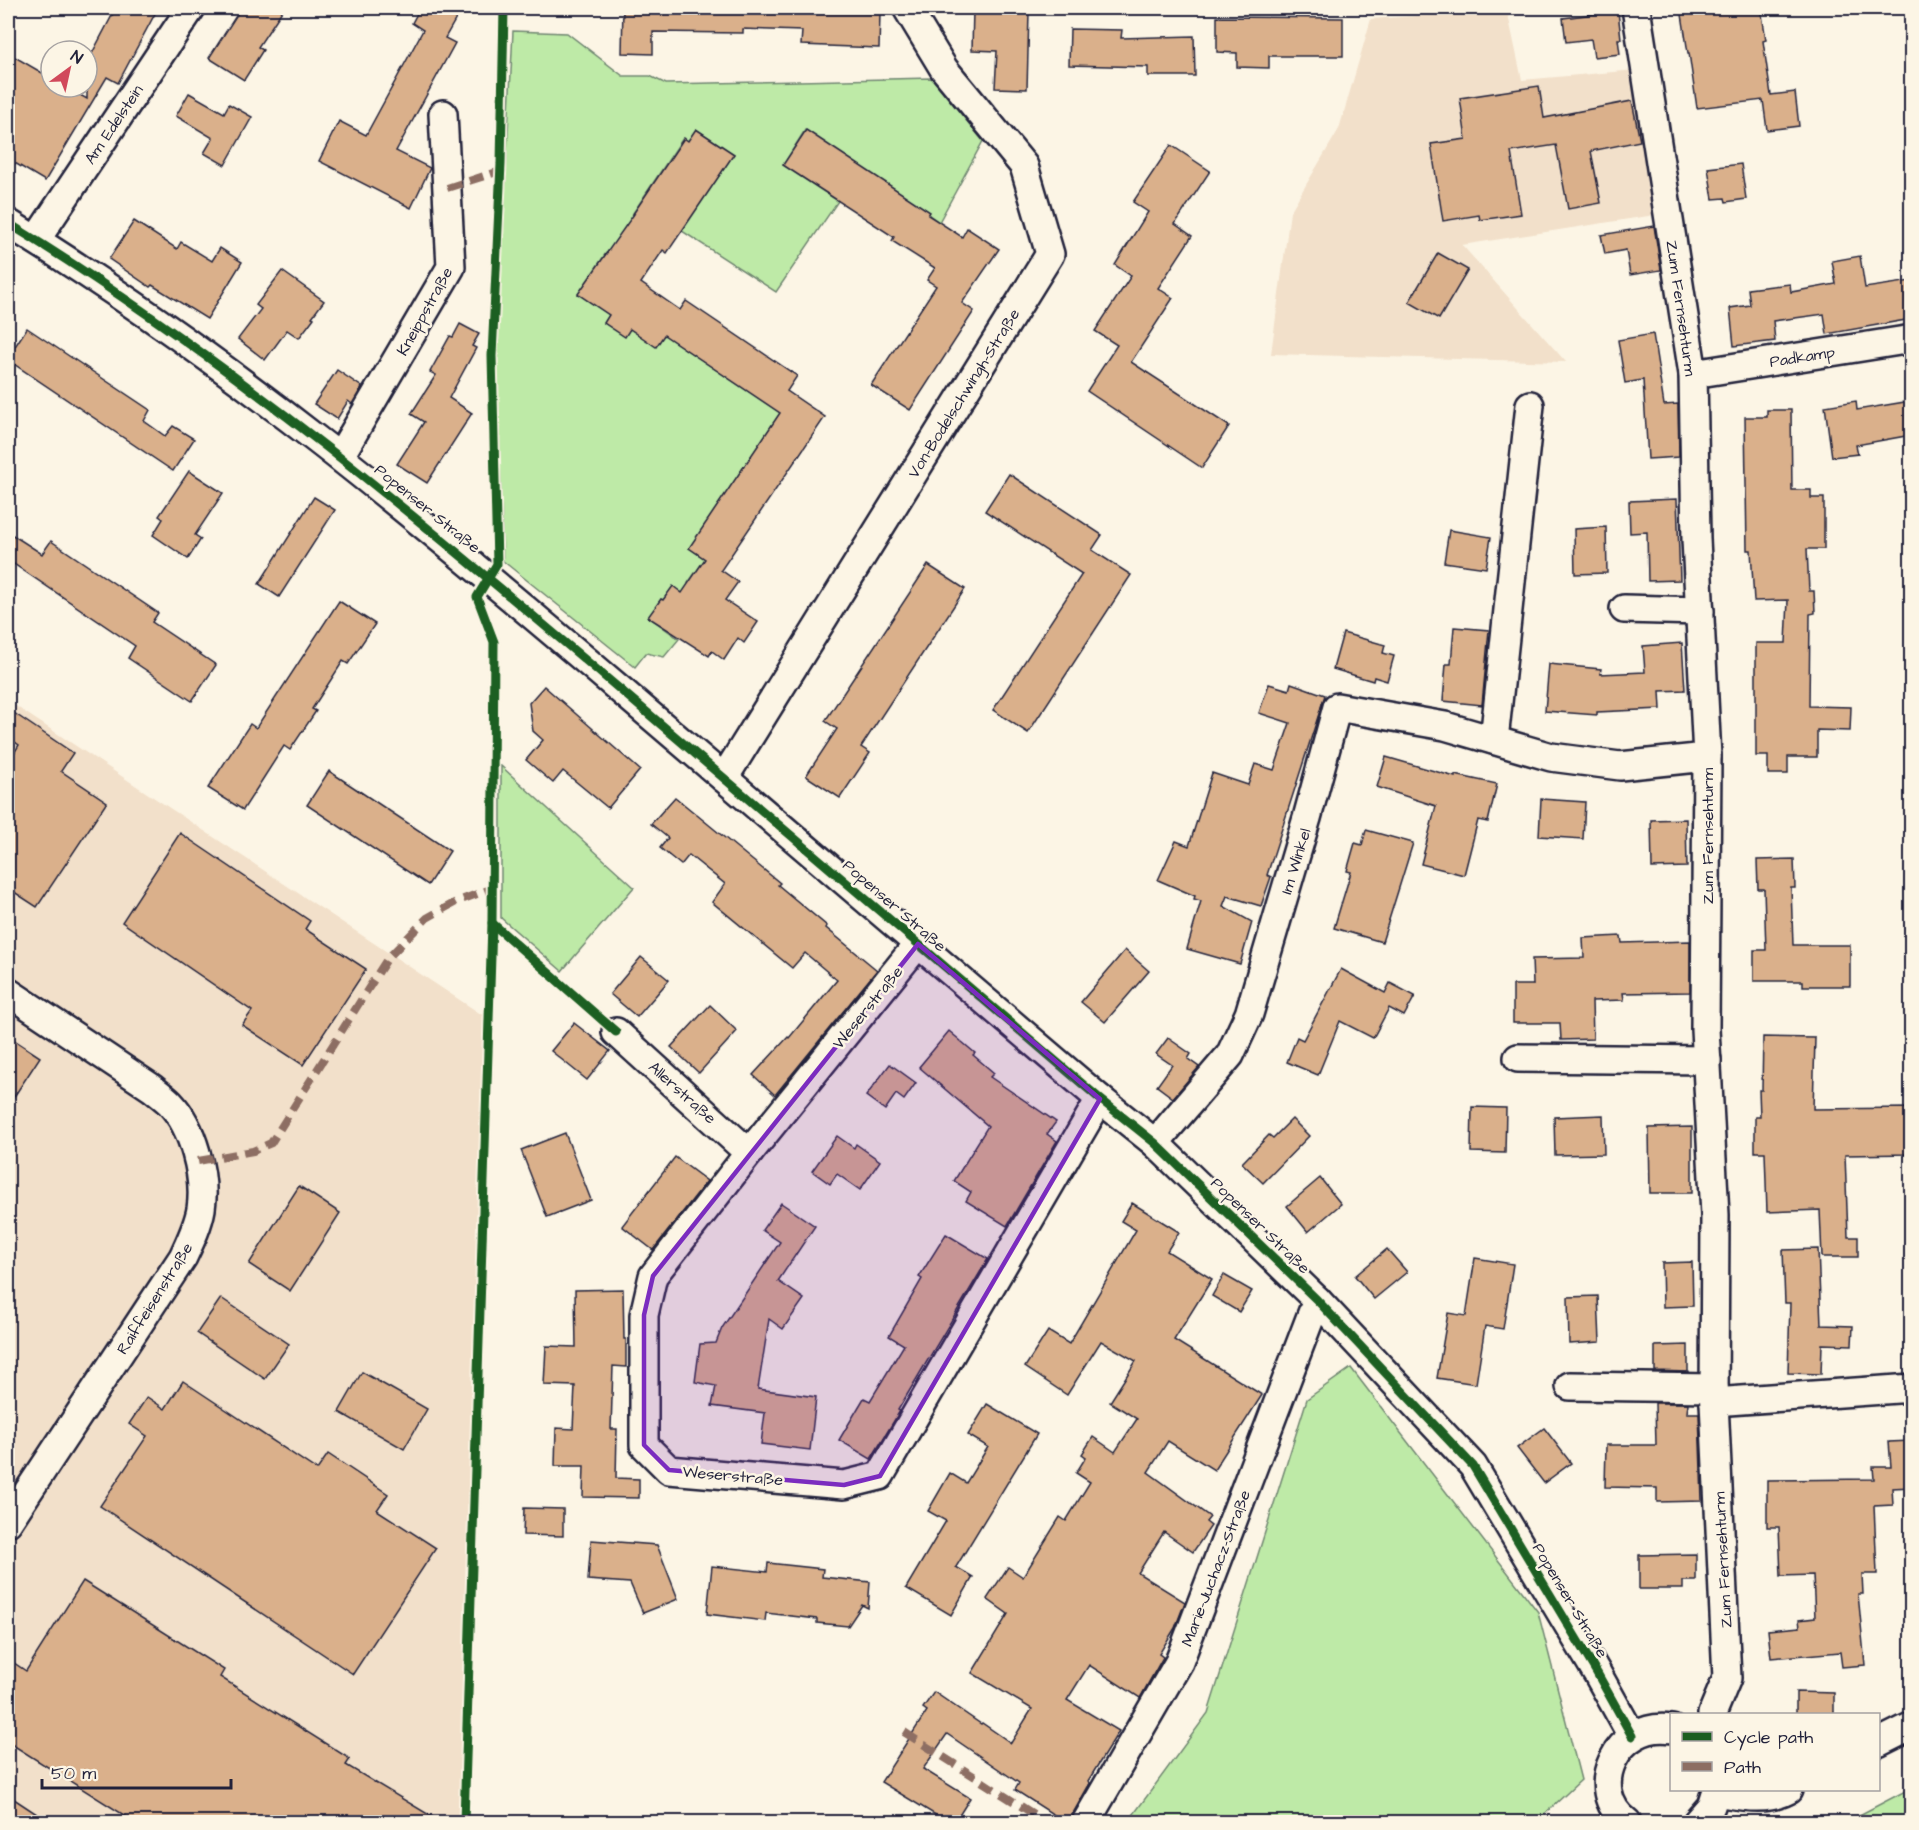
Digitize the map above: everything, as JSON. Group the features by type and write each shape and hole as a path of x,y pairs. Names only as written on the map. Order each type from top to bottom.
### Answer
{"street":[{"name":"Am Edelstein","path":"36,240 191,8"},
{"name":"Von-Bodelschwingh-Straße","path":"724,778 1050,254 1024,166 944,69 907,8"},
{"name":"Zum Fernsehturm","path":"1636,8 1693,374 1696,539 1707,757 1706,1029 1715,1215 1714,1395 1727,1678 1712,1713"},
{"name":"Kneippstraße","path":"340,456 451,267 443,114"},
{"name":"Popenser Straße","path":"8,223 196,349 340,456 489,577 1100,1099 1155,1143 1317,1300 1473,1466 1597,1673 1632,1736"},
{"name":"Padkamp","path":"1693,374 1911,339"},
{"path":"1494,740 1530,405"},
{"path":"1624,609 1700,611"},
{"name":"Im Winkel","path":"1155,1143 1230,1055 1249,1014 1337,707 1445,726 1551,757 1620,766 1707,757"},
{"name":"Weserstraße","path":"918,944 749,1152 654,1276 644,1315 644,1445 669,1470 844,1485 880,1476 1100,1099"},
{"name":"Raiffeisenstraße","path":"8,992 152,1088 171,1104 186,1127 197,1153 201,1180 201,1208 195,1230 183,1257 10,1514"},
{"name":"Allerstraße","path":"616,1032 749,1152"},
{"path":"1518,1058 1707,1060"},
{"name":"Marie-Juchacz-Straße","path":"1086,1822 1179,1662 1317,1300"},
{"path":"1570,1386 1714,1395 1911,1388"},
{"path":"1880,1742 1911,1726"},
{"path":"1627,1822 1622,1819 1612,1803 1607,1785 1610,1766 1618,1749 1632,1736 1647,1729 1663,1727 1670,1729"},
{"path":"1697,1822 1711,1806 1716,1791 1748,1798 1777,1795 1786,1791"}],"highlighted area":[{"path":"918,944 1100,1099 880,1476 844,1485 669,1470 644,1445 644,1315 653,1276"}],"shaded area":[{"path":"1507,10 1522,80 1636,70 1655,215 1462,245 1566,362 1271,354 1290,212 1339,129 1371,19"},
{"path":"8,701 490,1020 464,1822 8,1822"}],"green space":[{"path":"513,31 567,33 623,76 650,76 666,84 932,78 983,141 939,222 928,214 929,212 805,130 783,165 838,201 776,292 682,231 734,154 696,129 688,141 683,138 633,213 637,216 606,253 578,294 609,315 604,323 624,336 630,329 656,346 664,335 780,413 689,548 705,559 688,583 687,596 673,587 663,600 661,599 649,617 679,639 664,657 646,653 635,667 503,561 497,358"},
{"path":"501,766 634,887 562,971 501,918"},
{"path":"1351,1368 1538,1612 1581,1780 1536,1822 1128,1822 1208,1713 1307,1399"},
{"path":"1911,1788 1911,1822 1846,1822"}],"building":[{"path":"116,8 158,8 118,83 107,77 99,90 99,40"},
{"path":"241,8 284,8 258,47 263,50 244,80 209,58"},
{"path":"420,8 462,8 445,38 455,43 396,151 430,168 411,208 319,161 339,121 366,135 423,30 412,23"},
{"path":"623,8 804,8 804,10 880,13 879,48 801,45 802,31 743,29 743,33 653,32 653,54 622,53"},
{"path":"1681,8 1761,8 1771,95 1795,92 1799,126 1767,130 1763,100 1697,108"},
{"path":"973,10 1029,12 1027,89 995,88 997,51 972,50"},
{"path":"1618,11 1620,54 1594,57 1591,39 1566,42 1563,18"},
{"path":"1217,17 1343,18 1343,56 1269,56 1269,68 1237,67 1237,53 1217,52"},
{"path":"1070,29 1122,30 1121,38 1194,36 1195,76 1148,76 1148,67 1069,65"},
{"path":"15,57 39,71 39,99 94,99 45,181 8,159 8,70"},
{"path":"1539,86 1544,118 1632,101 1640,141 1591,151 1601,203 1568,209 1556,145 1511,152 1521,214 1480,220 1479,215 1443,221 1431,144 1466,139 1460,98"},
{"path":"189,93 224,113 229,104 252,117 225,165 204,153 213,138 176,116"},
{"path":"696,129 734,154 667,253 663,250 641,283 680,310 686,301 797,376 787,391 825,417 721,570 738,582 725,600 758,622 744,643 738,638 724,660 712,651 709,656 648,617 673,586 682,593 705,559 689,548 780,413 664,335 656,347 630,329 625,337 604,323 609,315 578,294 684,138 688,141"},
{"path":"806,130 930,212 928,215 962,237 967,228 999,249 962,303 974,311 910,410 871,385 936,286 927,280 935,268 892,241 894,237 783,165"},
{"path":"1171,145 1210,171 1175,224 1192,236 1158,288 1173,298 1131,362 1229,426 1202,468 1087,391 1117,345 1095,331 1131,276 1115,265 1148,212 1133,202"},
{"path":"1741,164 1746,199 1726,202 1725,198 1713,199 1708,168"},
{"path":"134,221 177,249 181,242 212,261 220,248 242,262 207,319 152,285 150,287 109,259"},
{"path":"1654,226 1661,270 1630,275 1626,250 1605,254 1601,235"},
{"path":"1438,253 1468,270 1439,319 1409,302"},
{"path":"1860,256 1865,288 1911,281 1911,319 1827,334 1824,314 1773,321 1775,341 1734,346 1730,308 1750,305 1748,289 1790,284 1791,292 1836,284 1832,261"},
{"path":"282,271 324,301 299,338 287,330 265,360 238,339 261,309 256,305"},
{"path":"460,324 479,334 472,346 476,348 449,398 472,413 427,483 397,464 424,422 411,414 436,375 430,372 450,336 453,337"},
{"path":"27,328 150,410 144,421 165,436 173,426 194,439 173,471 8,360"},
{"path":"1653,334 1664,405 1678,404 1679,457 1648,459 1643,380 1625,383 1618,340"},
{"path":"337,370 362,387 352,404 348,401 337,419 314,404"},
{"path":"1856,401 1857,410 1911,401 1911,435 1856,445 1858,454 1832,457 1825,406"},
{"path":"1767,410 1791,410 1792,490 1811,490 1811,498 1824,498 1824,549 1807,549 1809,591 1814,591 1815,613 1810,614 1809,706 1851,707 1850,731 1817,730 1817,757 1788,757 1788,774 1768,774 1768,756 1756,756 1756,643 1786,643 1788,600 1754,601 1751,550 1747,550 1745,417 1767,417"},
{"path":"189,471 223,493 195,535 201,539 188,559 153,535 163,519 159,516"},
{"path":"1009,474 1102,535 1092,550 1131,575 1028,733 993,710 1082,574 985,511"},
{"path":"314,497 335,510 279,597 259,584"},
{"path":"1677,499 1680,580 1648,581 1647,532 1630,533 1629,501"},
{"path":"1606,527 1607,573 1575,574 1574,529"},
{"path":"1449,530 1491,537 1486,568 1444,562"},
{"path":"8,532 42,554 51,541 158,613 152,622 216,665 192,701 128,658 135,646 8,560"},
{"path":"928,565 965,589 861,747 870,753 840,798 806,776 837,729 825,721"},
{"path":"339,601 375,624 348,664 343,661 312,709 316,711 290,750 284,746 243,810 208,788 250,724 256,728"},
{"path":"1454,627 1489,630 1482,705 1443,701 1446,664 1451,664"},
{"path":"1343,633 1385,645 1383,653 1394,656 1387,681 1374,677 1373,681 1333,669"},
{"path":"1682,643 1685,690 1660,691 1661,709 1597,712 1597,715 1545,711 1549,664 1601,669 1600,674 1645,672 1643,646"},
{"path":"1291,683 1325,695 1267,875 1271,877 1261,906 1227,896 1223,906 1252,922 1240,964 1187,949 1201,901 1194,899 1195,896 1158,880 1176,841 1189,846 1212,773 1248,785 1255,764 1274,770 1290,723 1259,713 1269,684 1289,690"},
{"path":"544,686 640,770 608,808 563,771 553,783 526,760 543,740 533,731 529,703"},
{"path":"8,709 73,753 61,771 107,802 37,907 8,888 8,763 19,745 8,737"},
{"path":"1386,757 1455,777 1455,775 1497,784 1488,822 1478,820 1464,875 1421,864 1436,806 1377,787"},
{"path":"329,771 450,851 428,885 307,805"},
{"path":"675,797 780,883 778,885 877,970 775,1095 753,1075 789,1038 837,980 805,953 792,968 712,902 725,884 689,855 681,865 660,848 668,838 651,824"},
{"path":"1541,799 1585,802 1583,839 1539,836"},
{"path":"1686,819 1687,867 1652,868 1651,820"},
{"path":"1366,830 1413,843 1382,942 1334,928 1351,872 1347,871 1355,843 1362,845"},
{"path":"180,833 310,921 305,929 366,969 303,1065 242,1025 252,1011 122,922"},
{"path":"1794,859 1795,888 1791,888 1793,945 1850,945 1850,986 1803,986 1803,981 1754,981 1754,950 1766,950 1764,889 1758,889 1757,860"},
{"path":"1621,936 1622,943 1690,941 1690,992 1623,993 1624,1000 1592,1001 1593,1039 1561,1040 1560,1023 1513,1023 1513,985 1533,985 1532,959 1584,958 1583,938"},
{"path":"1125,950 1149,971 1105,1022 1081,1002"},
{"path":"641,957 669,980 637,1017 610,994"},
{"path":"1341,969 1385,993 1390,983 1415,996 1404,1016 1389,1008 1373,1038 1340,1021 1318,1075 1287,1062 1297,1037 1303,1040"},
{"path":"710,1005 737,1031 699,1073 671,1047"},
{"path":"574,1023 610,1051 587,1080 551,1051"},
{"path":"949,1031 994,1073 990,1077 1056,1122 1047,1134 1057,1141 1007,1226 966,1201 971,1192 954,1181 988,1126 919,1067"},
{"path":"8,1036 40,1057 8,1106"},
{"path":"1763,1037 1815,1038 1813,1109 1911,1108 1911,1154 1845,1155 1848,1237 1858,1237 1858,1257 1822,1257 1820,1210 1767,1212 1765,1152 1755,1152 1755,1117 1760,1117 1759,1090 1762,1090"},
{"path":"1168,1038 1191,1054 1188,1059 1199,1067 1173,1098 1157,1086 1172,1065 1156,1054"},
{"path":"890,1064 916,1083 904,1100 896,1094 885,1110 866,1096"},
{"path":"1472,1107 1506,1108 1505,1153 1471,1152"},
{"path":"1603,1115 1604,1154 1555,1155 1554,1117"},
{"path":"1292,1119 1309,1136 1263,1183 1242,1163 1269,1135 1273,1138"},
{"path":"1692,1127 1692,1193 1650,1193 1649,1128"},
{"path":"565,1133 591,1200 547,1217 521,1150"},
{"path":"837,1136 854,1148 856,1144 880,1161 860,1190 837,1174 830,1184 812,1171"},
{"path":"675,1157 707,1181 653,1250 622,1226"},
{"path":"1320,1178 1341,1204 1308,1232 1287,1206"},
{"path":"299,1186 340,1213 290,1291 249,1264"},
{"path":"781,1203 815,1226 778,1281 804,1299 783,1329 769,1319 758,1389 816,1397 810,1450 761,1444 765,1413 712,1406 716,1386 695,1382 700,1344 716,1343 722,1328 780,1242 762,1230"},
{"path":"1132,1203 1179,1232 1167,1251 1212,1279 1174,1340 1262,1395 1214,1470 1168,1441 1148,1472 1210,1517 1206,1522 1211,1526 1193,1552 1164,1532 1138,1573 1185,1602 1175,1628 1159,1654 1163,1657 1140,1698 1089,1665 1067,1700 1119,1731 1088,1781 1090,1783 1068,1822 1015,1790 1019,1783 947,1734 923,1769 970,1798 955,1822 947,1822 881,1782 927,1711 923,1708 934,1692 1011,1743 1032,1709 972,1673 1008,1614 987,1599 1008,1567 1023,1577 1060,1517 1066,1521 1090,1482 1076,1473 1086,1457 1082,1454 1093,1437 1115,1452 1137,1419 1110,1402 1136,1361 1101,1341 1067,1395 1025,1367 1048,1331 1069,1344 1136,1230 1121,1221"},
{"path":"946,1234 988,1259 871,1459 839,1440 864,1398 870,1401 904,1345 889,1336 922,1279 919,1277"},
{"path":"1387,1249 1407,1272 1374,1299 1355,1276"},
{"path":"1818,1249 1821,1325 1853,1326 1852,1345 1822,1344 1821,1374 1788,1373 1790,1303 1785,1303 1783,1250"},
{"path":"1475,1258 1513,1264 1503,1329 1485,1326 1476,1384 1437,1378 1448,1313 1466,1316"},
{"path":"1692,1262 1693,1306 1663,1307 1662,1263"},
{"path":"1224,1275 1252,1291 1239,1312 1212,1296"},
{"path":"623,1289 626,1367 613,1366 611,1429 617,1429 616,1478 639,1479 639,1498 583,1497 584,1466 555,1466 556,1428 573,1429 575,1386 544,1385 546,1346 576,1347 575,1290"},
{"path":"1598,1296 1600,1342 1569,1344 1568,1297"},
{"path":"221,1298 289,1344 265,1379 197,1333"},
{"path":"1688,1345 1688,1372 1655,1371 1655,1346"},
{"path":"362,1372 427,1409 404,1449 339,1412"},
{"path":"183,1381 317,1470 328,1454 388,1494 377,1510 436,1548 353,1674 100,1506 147,1436 129,1424 147,1397 165,1409"},
{"path":"1655,1403 1688,1403 1687,1413 1699,1413 1702,1501 1657,1502 1657,1488 1605,1487 1606,1445 1656,1445"},
{"path":"987,1404 1037,1434 956,1567 973,1577 951,1615 906,1588 946,1521 928,1511 950,1473 966,1483 988,1447 968,1435"},
{"path":"1544,1428 1571,1463 1544,1483 1517,1448"},
{"path":"1911,1441 1911,1487 1892,1488 1893,1505 1874,1506 1877,1574 1862,1574 1863,1594 1858,1594 1865,1665 1842,1667 1840,1652 1771,1658 1768,1630 1800,1627 1799,1620 1815,1618 1813,1575 1781,1576 1779,1527 1767,1527 1767,1480 1874,1479 1873,1467 1891,1467 1889,1442"},
{"path":"524,1508 563,1509 563,1536 523,1535"},
{"path":"591,1540 657,1545 678,1599 643,1613 630,1583 588,1580"},
{"path":"1696,1554 1696,1581 1683,1581 1683,1589 1639,1589 1639,1555"},
{"path":"768,1563 823,1569 822,1577 870,1582 868,1608 862,1605 848,1626 817,1623 817,1619 766,1613 765,1621 707,1614 712,1566 767,1572"},
{"path":"83,1581 224,1670 220,1677 350,1759 346,1765 441,1822 135,1822 8,1742 8,1659 26,1671"},
{"path":"1796,1692 1834,1693 1834,1713 1796,1713"},
{"path":"8,1795 49,1822 8,1822"}],"marked path":[{"path":"447,188 500,171"},
{"path":"198,1161 253,1151 271,1143 387,959 427,918 456,902 493,888"},
{"path":"904,1732 1046,1822"}],"cycle path":[{"path":"464,1822 492,923 494,642 477,597 497,564 492,356 501,164 504,8"},
{"path":"8,223 90,275 248,387 400,506 549,629 1100,1099 1155,1143 1317,1300 1473,1466 1597,1673 1632,1736"},
{"path":"492,923 616,1032"}]}
